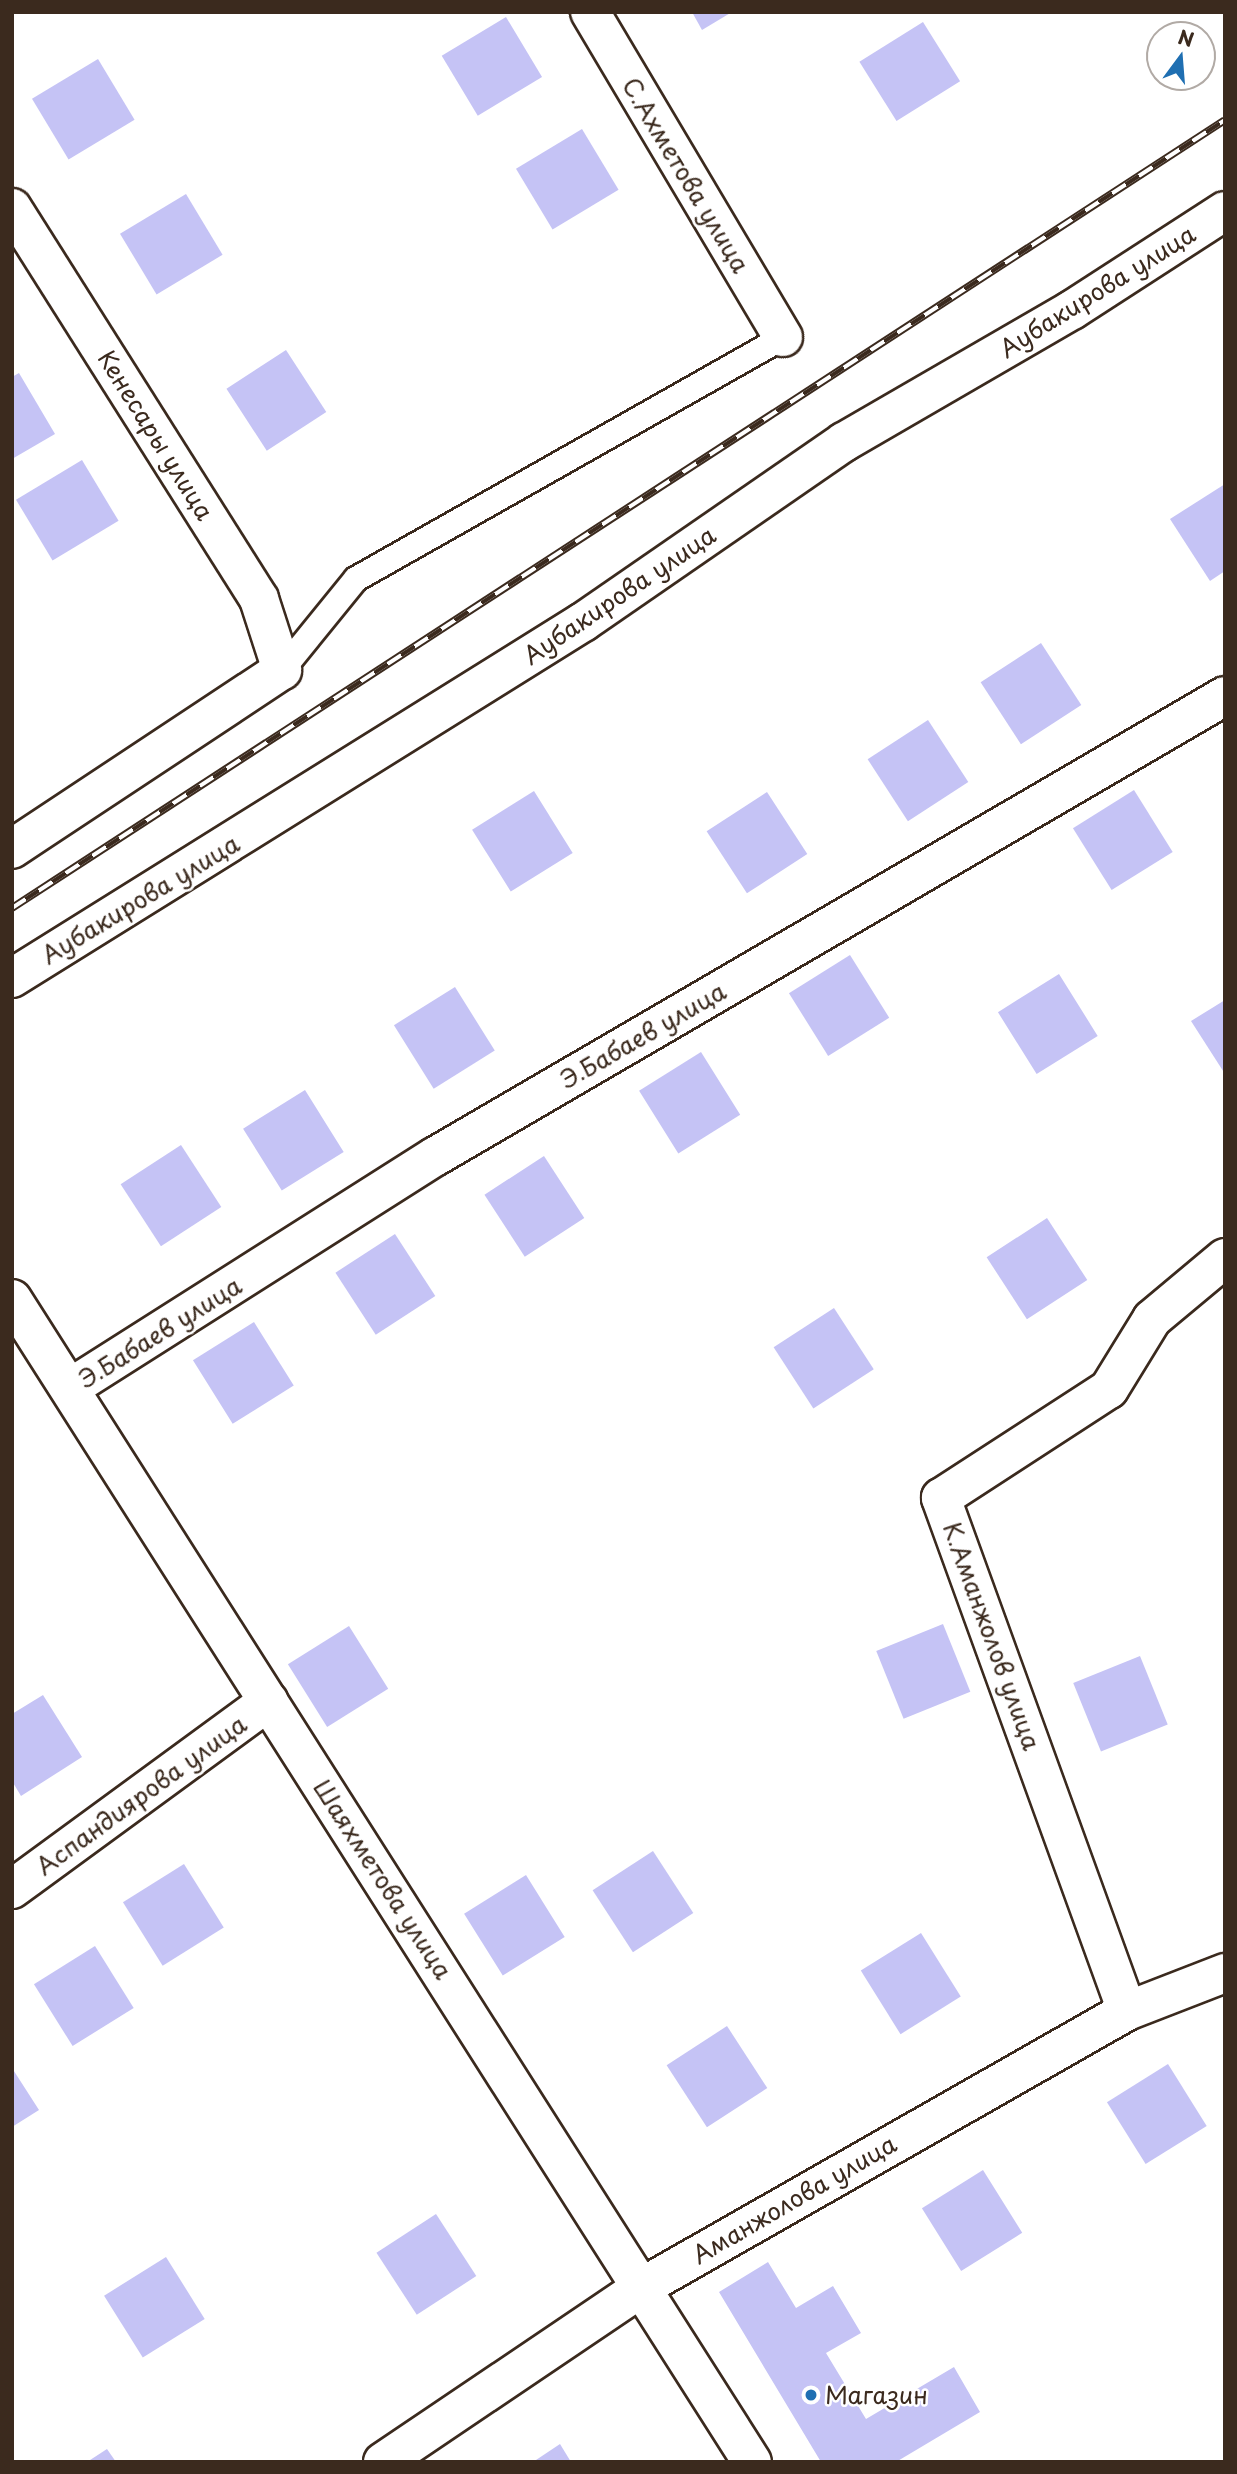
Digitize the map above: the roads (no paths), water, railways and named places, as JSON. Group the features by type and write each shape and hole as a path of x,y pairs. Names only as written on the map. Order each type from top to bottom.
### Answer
{"street":[{"name":"С.Ахметова улица","path":"590,12 783,337"},
{"name":"Кенесары улица","path":"12,208 260,599 282,670"},
{"name":"Аубакирова улица","path":"12,978 583,622 844,442 1072,310 1225,211"},
{"path":"12,849 282,670"},
{"name":"Э.Бабаев улица","path":"70,1388 436,1156 1225,696"},
{"name":"К.Аманжолов улица","path":"1127,2011 941,1497 1109,1389 1152,1319 1225,1258"},
{"name":"Шаяхметова улица","path":"12,1299 644,2286 752,2462"},
{"name":"Аспандиярова улица","path":"12,1889 269,1701"},
{"name":"Аманжолова улица","path":"383,2462 644,2286 1127,2011 1225,1973"}],"lane":[{"path":"282,670 356,579 783,337"}],"railway":[{"path":"12,908 1225,120"}],"place":[{"name":"Магазин","path":"811,2395"}]}
